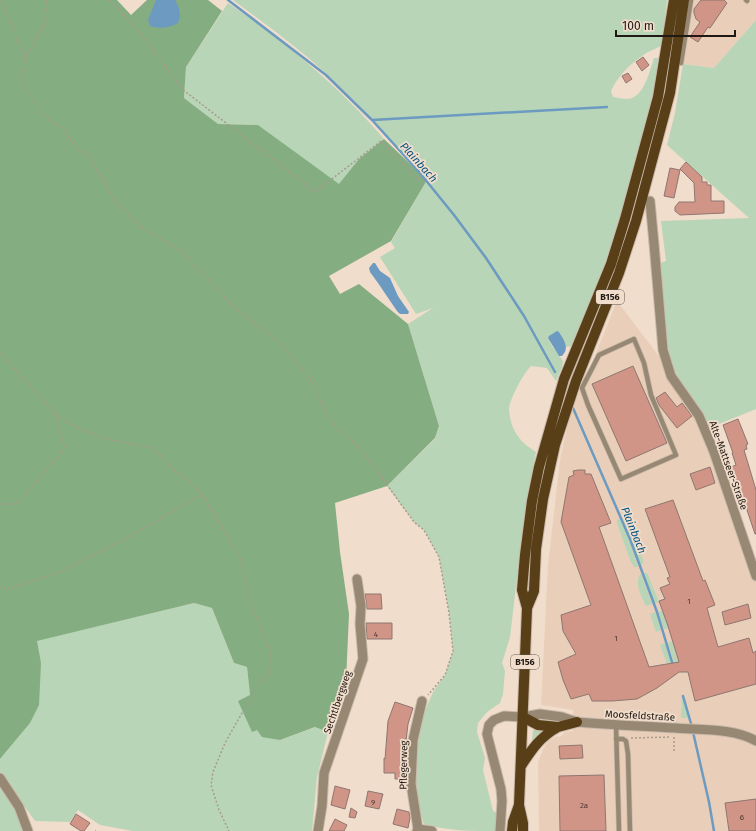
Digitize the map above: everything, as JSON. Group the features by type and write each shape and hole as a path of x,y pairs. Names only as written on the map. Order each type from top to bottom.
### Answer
{"main road":[{"name":"B156","path":"512,831 518,806 521,766 526,608 522,590 532,501 539,467 564,379 611,264 625,218 658,97 674,0"},
{"name":"B156","path":"526,608 534,591 536,549 543,499 555,445 576,381 619,273 636,221 670,93 684,0"},
{"path":"522,717 538,725 558,727"},
{"path":"521,766 540,739 558,727 577,722"},
{"name":"B156","path":"518,806 523,822 523,831"}],"street":[{"name":"Alte-Mattseer-Straße","path":"650,201 663,350 668,367 676,385 699,416 714,452 755,570"},
{"name":"Sechtlbergweg","path":"318,831 322,806 324,772 363,659 360,624 361,606 358,579"},
{"name":"Pflegerweg","path":"422,701 413,740 411,784 418,830 432,831"},
{"name":"Moosfeldstraße","path":"500,831 502,801 501,789 487,734 489,725 494,720 504,716 522,717 540,714 562,717 577,722 616,725 674,733 703,730 733,733 750,737 756,741"},
{"path":"0,778 19,807 28,831"}],"lane":[{"path":"681,63 691,0"},
{"path":"634,339 644,363 651,395 676,455 621,479 582,388 598,354 634,339"},
{"path":"616,725 619,831"},
{"path":"616,739 623,738 626,741 628,754 630,831"}],"path":[{"path":"1,0 25,57"},
{"path":"47,0 44,26 25,57 21,79 41,113 64,130 77,149 90,156 114,200 141,227 180,250 234,307 280,344 310,380 330,421 361,450 414,522 424,530 439,557 449,613 453,651 445,675 433,692 422,701"},
{"path":"110,0 139,31 182,89 315,192 381,141 422,183"},
{"path":"0,353 62,420 110,440 154,448 170,467 190,482 202,494 239,555 250,602 271,653 268,674 259,684 225,743 213,772 211,785 218,810 229,831"},
{"path":"0,504 17,504 65,448 54,412"},
{"path":"0,587 7,589 60,572 128,538 202,494"},
{"path":"623,738 674,733 674,752"}],"shaded area":[{"path":"692,0 756,0 756,20 714,68 683,64 691,17"},
{"path":"617,301 658,355 669,356 683,386 702,413 709,428 756,561 756,831 539,831 538,763 543,749 550,740 557,736 560,737 565,732 573,731 573,710 541,705 548,565 560,460 569,418"}],"green space":[{"path":"0,0 117,0 131,15 147,0 208,0 222,11 186,67 184,98 218,124 258,125 339,184 359,159 384,139 427,180 391,241 329,276 340,294 359,284 408,324 439,426 435,438 387,486 335,503 349,614 346,681 328,732 315,727 280,740 262,737 257,730 252,732 238,701 250,695 247,667 234,663 212,608 194,603 37,641 41,663 39,705 30,723 0,759"},
{"path":"233,0 667,0 662,45 644,54 624,71 611,91 613,97 625,99 630,99 637,95 644,86 654,58 659,58 653,97 630,183 600,277 572,346 566,347 559,332 548,338 563,361 556,381 547,368 531,366 524,375 511,400 509,410 514,430 526,445 536,452 524,519 510,637 502,663 505,671 503,694 500,703 487,712 478,723 477,732 485,758 483,770 493,811 497,813 496,831 469,831 424,824 414,788 414,752 420,722 433,692 445,675 453,651 449,613 439,557 424,530 414,522 387,486 435,439 439,426 408,324 433,308 416,314 380,257 395,248 391,242 427,180 371,118 323,71 286,40"},
{"path":"228,3 291,49 330,83 384,139 359,159 339,185 258,125 218,124 184,98 186,67"},
{"path":"756,20 756,409 709,428 696,403 683,386 669,356 660,263 666,261 661,221 749,218 667,145 675,113 683,64 714,68"},
{"path":"620,519 628,536 638,567 634,567 630,560 617,523 617,520"},
{"path":"628,519 643,560 641,566 624,521"},
{"path":"643,573 647,573 659,602 654,603"},
{"path":"641,574 652,604 646,606 638,585"},
{"path":"194,603 212,608 234,663 247,667 250,695 257,730 280,740 316,727 328,732 317,777 312,831 133,831 100,825 78,810 70,822 35,821 0,772 0,759 30,723 41,663 36,641"},
{"path":"656,612 661,630 656,632 650,614"},
{"path":"658,612 663,612 669,628 664,629"},
{"path":"672,641 678,662 674,663 668,643"},
{"path":"665,643 672,663 667,664 660,645"},
{"path":"682,695 689,718 681,718"},
{"path":"533,730 545,730 532,742"},
{"path":"0,784 19,815 23,831 0,831"}],"water":[{"path":"156,0 175,0 180,11 178,23 164,28 150,26 148,20"},
{"path":"373,263 375,263 380,271 390,278 398,296 409,312 408,314 400,314 397,311 370,272 369,268"},
{"path":"557,331 563,338 566,347 566,350 562,356 559,356 548,338"}],"building":[{"path":"701,0 724,0 727,3 710,28 708,27 698,42 690,37 700,22 696,19 694,9"},
{"path":"643,57 649,65 642,71 636,62"},
{"path":"628,73 632,79 626,83 622,76"},
{"path":"686,162 702,177 702,182 707,182 707,185 711,185 711,201 724,201 724,213 680,215 675,211 675,207 679,202 695,202 694,183 680,169"},
{"path":"670,168 680,170 674,198 664,196"},
{"path":"633,366 667,443 626,461 592,384"},
{"path":"665,392 677,407 682,403 692,416 677,428 659,405 656,398"},
{"path":"738,419 748,444 746,445 747,449 744,450 756,490 756,534 737,480 735,481 731,467 736,465 723,425"},
{"path":"710,467 715,483 696,490 690,474"},
{"path":"585,470 585,474 591,474 611,523 599,527 649,667 679,662 659,601 665,599 660,588 670,584 667,578 670,577 645,509 673,500 703,581 705,580 715,605 707,608 718,647 749,638 753,653 756,651 756,684 695,701 688,672 679,672 657,688 637,699 592,701 589,694 571,699 563,680 558,662 576,654 563,631 561,615 591,605 561,522 569,477 574,475 573,471"},
{"path":"365,594 381,594 382,609 367,609"},
{"path":"748,604 751,618 725,625 722,612"},
{"path":"366,623 392,623 392,639 367,639"},
{"path":"395,702 413,708 408,724 404,750 404,779 395,779 395,773 384,773 388,721"},
{"path":"582,745 583,758 560,759 559,746"},
{"path":"604,775 606,831 560,831 559,776"},
{"path":"335,786 350,790 345,809 331,805"},
{"path":"368,791 383,794 379,809 365,806"},
{"path":"756,799 756,831 729,831 725,803"},
{"path":"351,808 357,812 355,818 349,817"},
{"path":"397,809 409,812 410,818 408,828 393,824"},
{"path":"76,814 90,823 84,831 81,831 70,824"},
{"path":"335,819 347,825 344,831 329,831"}],"waterway":[{"name":"Plainbach","path":"228,0 326,75 372,120 420,173 486,258 524,316 555,372"},
{"path":"372,120 607,107"},
{"name":"Plainbach","path":"573,408 630,539 657,612 672,662"},
{"name":"Plainbach","path":"683,696 692,727"},
{"name":"Plainbach","path":"693,732 714,831"}]}
